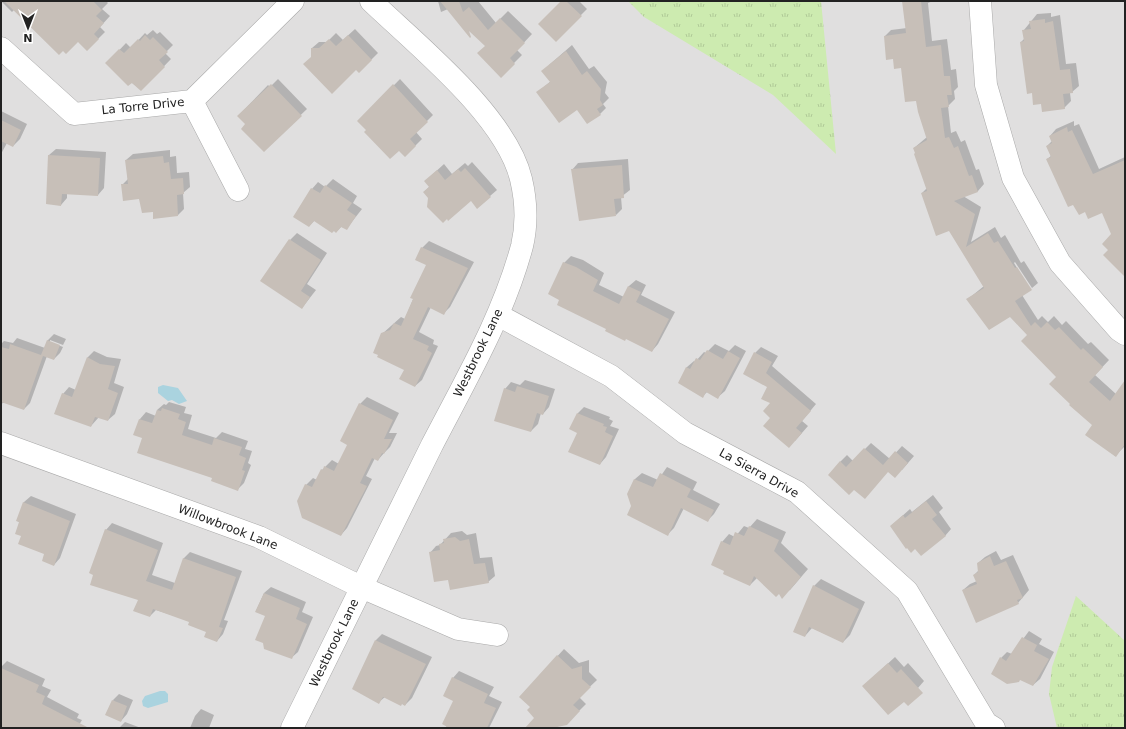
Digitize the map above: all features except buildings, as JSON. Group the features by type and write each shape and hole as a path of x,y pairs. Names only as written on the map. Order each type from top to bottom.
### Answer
{"street":[{"name":"La Torre Drive","path":"1,48 74,114 192,101 293,1"},
{"name":"Westbrook Lane","path":"292,728 361,586 498,315 522,244 526,209 521,178 508,146 486,116 463,89 371,1"},
{"path":"980,1 986,85 1013,178 1060,263 1119,330 1125,334"},
{"path":"192,101 238,190"},
{"name":"La Sierra Drive","path":"498,315 611,376 685,433 797,492 907,591 986,723 994,728"},
{"name":"Willowbrook Lane","path":"1,443 260,537 361,586 458,629 497,635"}],"shaded area":[{"path":"1,1 1125,1 1125,728 1,728"}],"green space":[{"path":"628,1 821,1 836,154 773,95 644,17"},
{"path":"1076,596 1125,641 1125,728 1057,728 1049,694 1052,667"}],"water":[{"path":"163,385 178,388 187,401 179,404 172,400 168,401 158,393 158,387"},
{"path":"160,691 165,691 168,694 168,702 148,708 143,706 142,701 145,696"}]}
